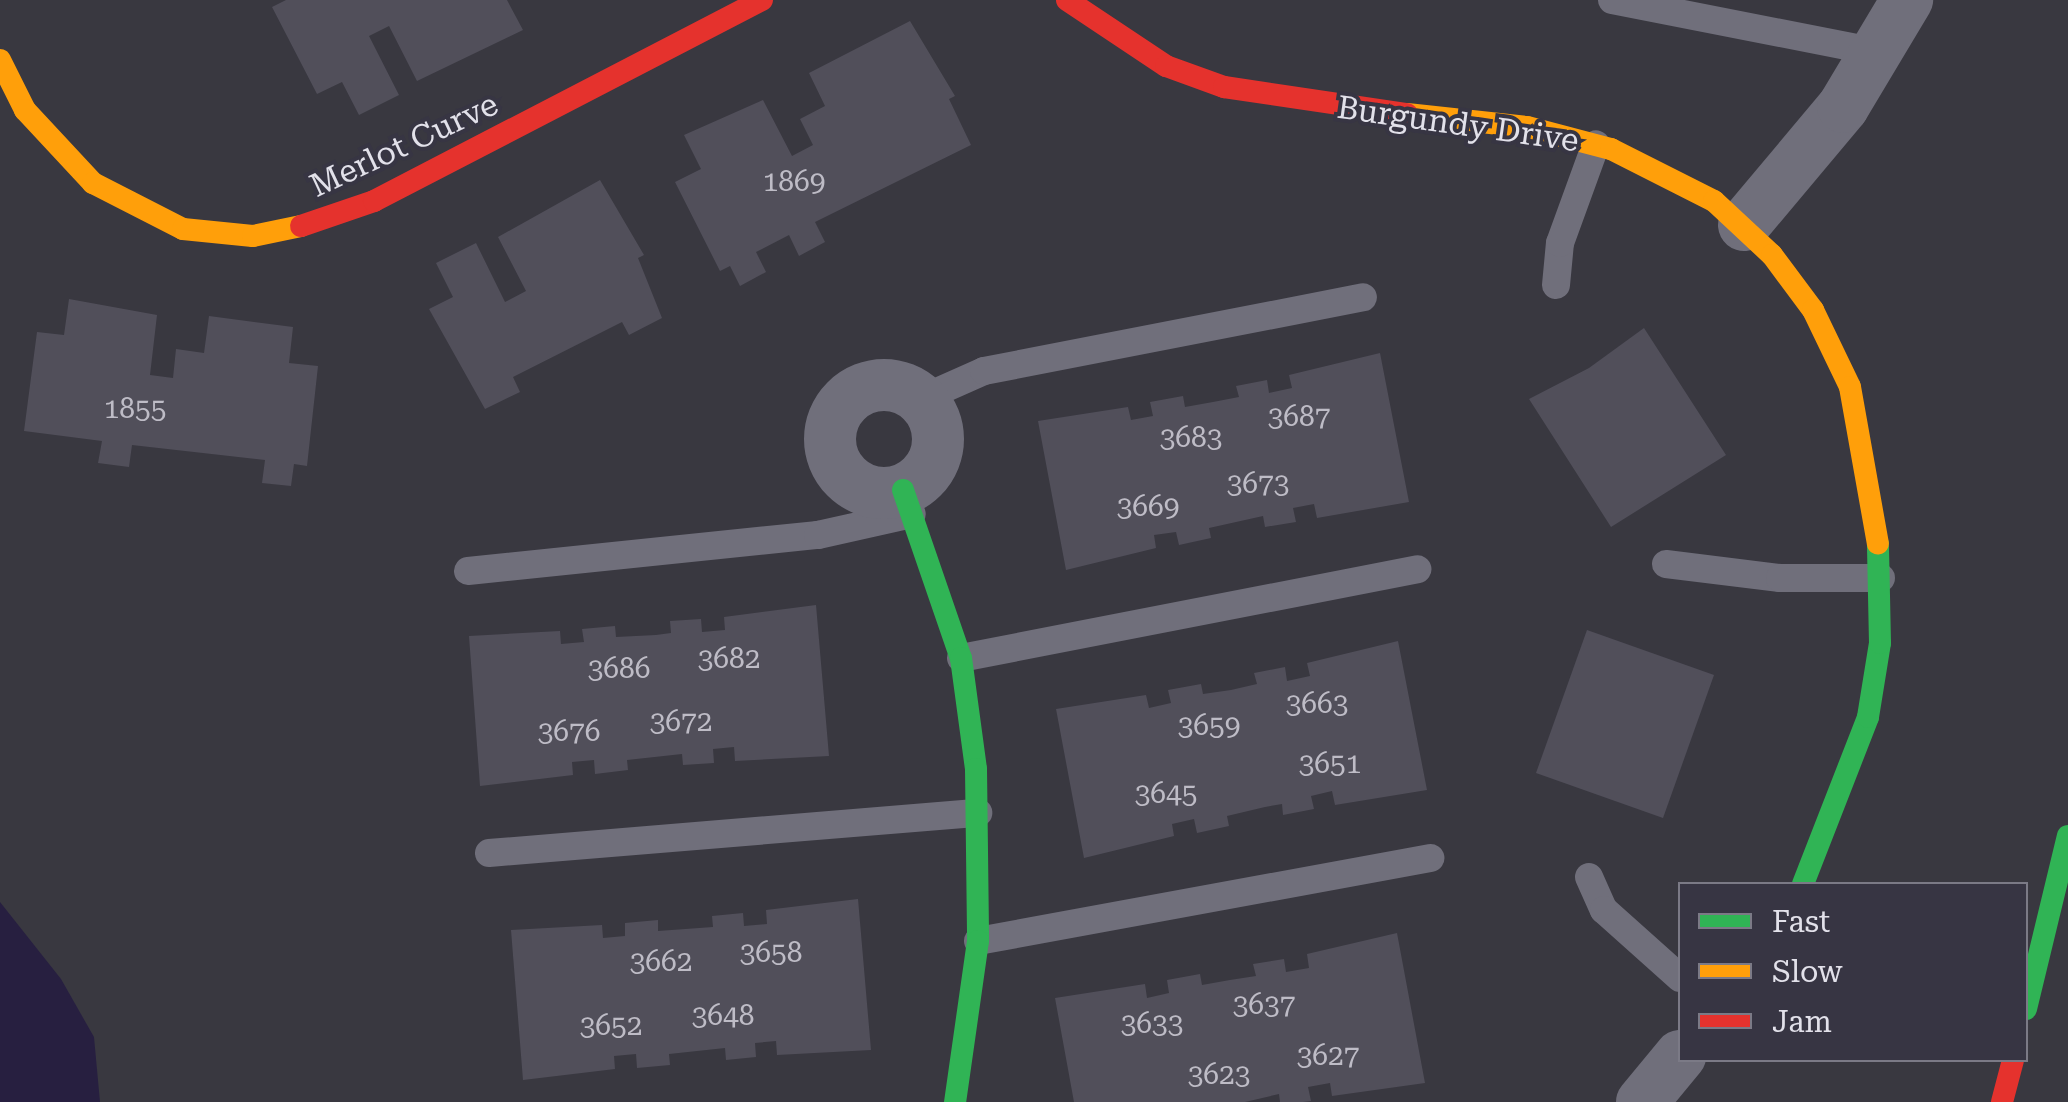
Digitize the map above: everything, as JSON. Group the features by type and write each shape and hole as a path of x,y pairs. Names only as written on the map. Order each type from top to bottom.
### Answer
{"main road":[{"name":"Merlot Curve","path":"0,60 25,110 93,184 183,228 253,236 325,221 374,201 762,0"},
{"name":"Burgundy Drive","path":"1066,0 1150,58 1224,87 1300,102 1528,127 1596,144 1672,176 1744,226 1813,310 1850,387 1870,467 1881,578 1879,659 1868,718 1804,882"},
{"path":"907,502 961,658 978,813 978,941 954,1102"},
{"path":"2028,1000 2068,836"},
{"path":"2002,1102 2012,1062"}],"street":[{"path":"1744,226 1880,53 1907,0"},
{"path":"894,385 920,398 938,429 937,455 907,502 878,494 846,478 832,457 830,433 846,400 868,387 894,385"},
{"path":"1642,1102 1678,1058"}],"lane":[{"path":"1612,0 1880,53"},
{"path":"1556,285 1560,243 1596,144"},
{"path":"920,398 984,371 1363,298"},
{"path":"468,571 818,535 907,502"},
{"path":"1666,564 1811,580 1881,578"},
{"path":"961,658 1416,569"},
{"path":"489,852 978,813"},
{"path":"978,941 1430,858"},
{"path":"1589,877 1604,910 1678,976"}],"shaded area":[{"path":"0,902 61,979 94,1037 100,1102 0,1102"}],"building":[{"path":"286,0 507,0 523,30 417,81 389,26 369,36 399,95 359,115 342,82 317,94 272,7"},
{"path":"910,21 955,96 949,99 971,145 815,222 825,242 799,256 789,235 756,252 766,272 740,286 730,266 720,271 675,182 701,169 684,135 763,100 792,156 813,145 800,119 825,106 809,73"},
{"path":"600,180 644,255 638,258 662,318 629,335 622,322 513,377 520,392 485,409 429,309 453,297 436,263 476,243 505,302 526,291 498,237"},
{"path":"69,299 157,315 150,375 173,378 176,349 204,353 209,316 293,327 289,363 318,366 307,466 294,464 291,486 262,483 265,460 132,445 129,467 98,463 102,441 24,431 37,332 64,335"},
{"path":"1644,328 1726,455 1611,527 1529,399 1589,368"},
{"path":"1380,353 1409,502 1317,518 1314,504 1293,508 1296,522 1265,527 1263,516 1209,528 1211,538 1179,545 1176,532 1154,535 1156,548 1066,570 1038,421 1128,407 1131,420 1153,416 1150,402 1183,396 1185,407 1213,402 1239,397 1236,386 1267,380 1269,393 1292,388 1289,375"},
{"path":"816,605 829,756 735,761 734,747 713,749 714,763 683,765 682,754 627,760 628,770 595,774 594,760 572,762 573,775 480,786 469,636 560,631 561,644 584,642 582,629 615,626 616,637 656,635 671,633 670,621 701,619 702,632 725,630 724,617"},
{"path":"1587,630 1714,675 1663,818 1536,773"},
{"path":"1398,641 1427,790 1335,805 1332,791 1311,796 1314,809 1283,815 1282,804 1265,807 1227,816 1229,826 1197,833 1194,819 1172,824 1174,836 1084,858 1056,709 1146,695 1149,708 1171,703 1168,690 1201,684 1203,694 1231,690 1257,684 1254,673 1285,667 1287,681 1310,676 1307,663"},
{"path":"858,899 871,1050 777,1055 776,1041 755,1043 756,1057 726,1060 725,1048 669,1054 670,1065 637,1068 636,1054 614,1056 615,1069 523,1080 511,930 602,925 603,938 625,936 625,923 658,920 658,931 713,927 712,916 743,913 744,926 767,924 766,910"},
{"path":"1397,933 1425,1083 1332,1096 1330,1083 1308,1087 1311,1101 1303,1102 1280,1102 1279,1094 1245,1102 1074,1102 1055,998 1145,984 1147,998 1169,993 1167,980 1200,974 1202,985 1256,976 1253,964 1284,959 1286,972 1309,968 1307,954"}],"traffic: fast":[{"path":"903,490 961,658 976,769 978,941 955,1102"},
{"path":"1804,882 1868,717 1880,643 1878,544"},
{"path":"2028,1001 2068,836"}],"traffic: slow":[{"path":"0,60 25,110 93,183 183,229 253,236 301,226"},
{"path":"1407,114 1527,127 1611,149 1714,201 1772,255 1813,310 1850,387 1878,544"}],"traffic: jam":[{"path":"301,226 374,201 762,0"},
{"path":"1067,0 1166,66 1224,87 1407,114"},
{"path":"2002,1102 2012,1062"}]}
